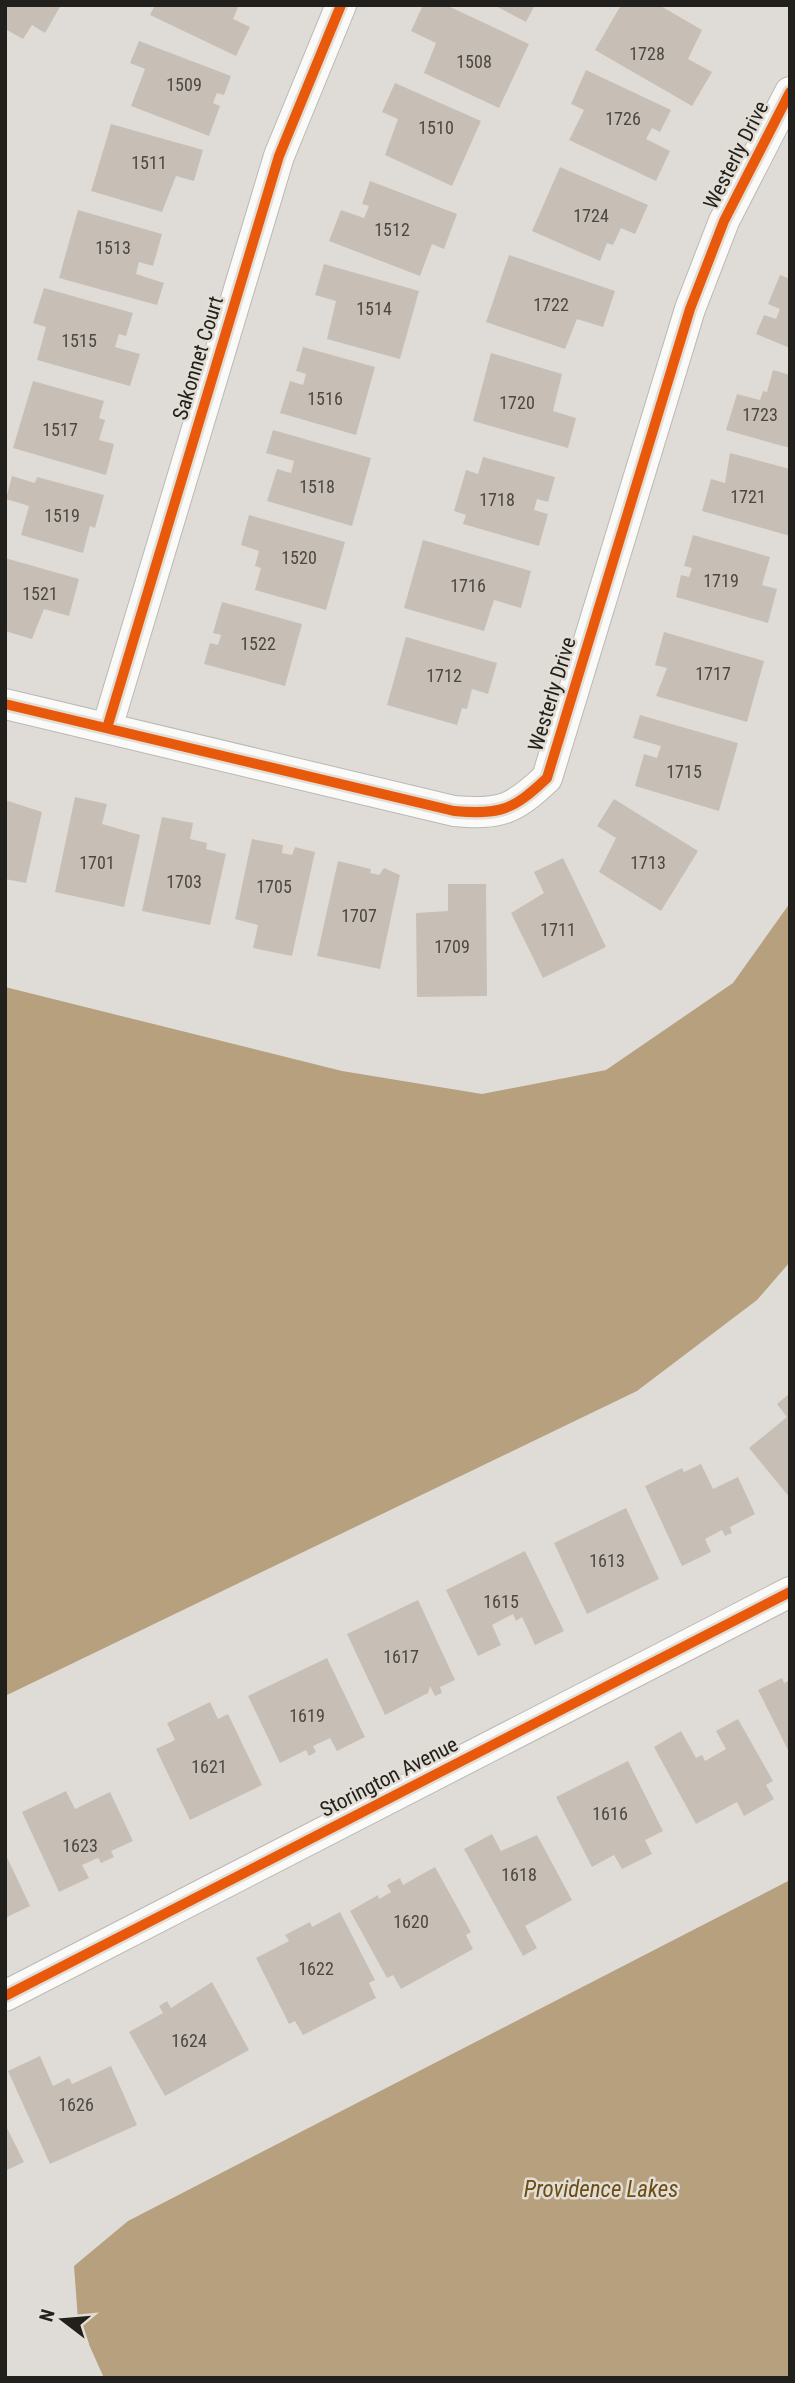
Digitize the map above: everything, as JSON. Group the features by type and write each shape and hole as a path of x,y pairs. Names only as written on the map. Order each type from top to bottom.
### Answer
{"street":[{"name":"Sakonnet Court","path":"107,728 279,156 341,5"},
{"name":"Westerly Drive","path":"5,704 454,811 488,814 522,802 547,778 690,309 724,220 790,92"},
{"name":"Storington Avenue","path":"5,1996 790,1592"}],"water":[{"path":"790,903 790,1262 757,1300 637,1391 5,1696 5,987 342,1071 482,1094 606,1070 733,983"},
{"name":"Providence Lakes","path":"790,1880 790,2378 104,2378 78,2320 74,2266 128,2221"}],"building":[{"path":"5,5 61,5 45,33 32,25 23,39 5,29"},
{"path":"155,5 239,5 233,19 250,27 236,56 150,15"},
{"path":"423,5 446,5 529,44 499,108 424,73 436,43 411,31"},
{"path":"494,5 535,5 526,22"},
{"path":"621,5 659,5 702,30 688,59 712,72 692,106 595,50"},
{"path":"139,41 231,76 224,95 217,93 213,103 220,106 209,136 131,106 145,69 130,63"},
{"path":"586,70 671,110 660,132 652,128 646,139 670,151 656,181 569,140 584,110 571,104"},
{"path":"395,83 481,121 452,186 385,155 398,119 382,112"},
{"path":"111,124 203,150 194,181 176,176 162,212 91,191"},
{"path":"560,167 648,205 635,234 621,228 613,245 607,243 600,261 532,231"},
{"path":"370,181 457,214 444,249 432,244 420,276 329,241 341,210 364,218 369,206 362,204"},
{"path":"78,210 162,234 153,266 139,262 136,274 164,283 157,305 59,278"},
{"path":"509,255 615,291 603,327 577,319 565,349 486,322"},
{"path":"324,264 419,291 400,359 327,339 336,301 315,295"},
{"path":"780,275 790,279 790,348 756,334 764,315 776,319 780,309 768,304"},
{"path":"44,288 133,313 126,336 119,334 115,347 140,354 130,386 37,360 46,327 33,323"},
{"path":"303,347 375,367 356,435 280,413 290,381 303,385 306,374 296,371"},
{"path":"491,353 562,374 553,411 576,418 568,448 473,421"},
{"path":"773,370 790,375 790,448 726,430 737,394 760,400 763,391 767,392"},
{"path":"33,381 104,401 99,418 105,420 99,440 114,444 106,475 13,448"},
{"path":"273,430 371,458 352,526 267,501 277,469 291,473 294,461 266,453"},
{"path":"730,453 790,469 790,536 702,511 711,479 725,483"},
{"path":"483,457 555,477 548,502 537,499 534,510 548,514 539,546 463,524 466,515 454,511 466,470 478,474"},
{"path":"12,476 35,483 37,477 104,495 95,528 90,526 83,553 21,535 29,506 6,499"},
{"path":"249,515 345,542 326,610 255,590 261,568 255,566 259,551 241,545"},
{"path":"693,535 770,557 762,585 777,589 768,623 676,597 681,575 689,577 692,568 684,566"},
{"path":"423,540 531,571 521,608 494,600 484,631 404,608"},
{"path":"5,558 79,579 69,616 44,609 32,639 5,631"},
{"path":"222,602 302,624 285,686 204,664 210,643 218,645 221,635 213,633"},
{"path":"664,632 764,661 747,722 656,696 667,668 655,665"},
{"path":"406,637 497,663 488,694 472,689 467,709 462,708 457,725 387,705"},
{"path":"640,715 738,743 719,811 635,786 644,754 657,758 661,746 633,738"},
{"path":"75,797 107,804 102,824 140,835 124,907 55,892"},
{"path":"614,799 698,851 661,911 599,872 616,838 597,826"},
{"path":"5,800 42,812 26,883 5,879"},
{"path":"162,817 193,823 190,839 207,843 206,849 226,854 210,925 142,911"},
{"path":"252,839 283,845 282,853 292,855 295,847 315,852 292,956 253,948 258,925 235,919"},
{"path":"563,858 606,947 543,978 511,913 544,893 534,872"},
{"path":"338,861 371,869 370,873 379,875 384,868 400,875 380,969 317,956"},
{"path":"448,884 486,884 487,996 417,997 416,913 448,911"},
{"path":"790,1393 790,1498 749,1448 787,1417 777,1404"},
{"path":"701,1464 713,1489 738,1477 755,1514 730,1527 732,1533 725,1536 722,1530 705,1539 711,1552 682,1566 645,1486 682,1468 684,1472"},
{"path":"626,1508 659,1579 587,1614 554,1543"},
{"path":"525,1551 564,1631 535,1645 522,1617 516,1621 513,1614 492,1625 501,1645 478,1656 446,1590"},
{"path":"418,1600 455,1680 440,1687 442,1693 435,1696 430,1686 428,1693 385,1715 347,1634"},
{"path":"327,1658 365,1737 337,1751 330,1738 313,1746 316,1752 309,1756 306,1750 280,1763 248,1696"},
{"path":"782,1678 784,1683 790,1680 790,1754 758,1690"},
{"path":"210,1702 218,1719 228,1714 262,1785 190,1820 156,1749 175,1740 167,1723"},
{"path":"738,1719 773,1781 766,1785 774,1799 744,1816 737,1802 696,1824 654,1747 681,1731 696,1758 702,1755 705,1761 726,1749 716,1731"},
{"path":"628,1761 663,1831 645,1840 652,1854 622,1869 614,1855 592,1867 556,1797"},
{"path":"66,1791 75,1809 110,1792 133,1841 111,1851 114,1857 101,1863 98,1858 82,1865 89,1878 59,1892 22,1812"},
{"path":"492,1834 501,1851 537,1835 572,1900 525,1926 537,1948 523,1956 464,1849"},
{"path":"5,1853 30,1906 5,1918"},
{"path":"435,1867 471,1932 466,1935 473,1949 401,1989 393,1975 387,1978 350,1911 378,1895 379,1899 391,1892 387,1885 400,1878 403,1885"},
{"path":"340,1912 375,1980 369,1983 376,1998 303,2035 295,2021 289,2024 256,1958 289,1941 285,1935 310,1922 312,1927"},
{"path":"212,1982 249,2050 165,2096 129,2032 163,2013 159,2006 167,2001 171,2008"},
{"path":"40,2056 53,2086 69,2078 72,2084 111,2066 137,2125 50,2164 8,2071"},
{"path":"5,2124 24,2162 5,2171"}],"cycle path":[{"path":"107,728 279,156 341,5"},
{"path":"5,704 454,811 495,811 515,804 525,797 547,778 690,309 724,221 790,92"},
{"path":"5,1996 790,1592"}]}
